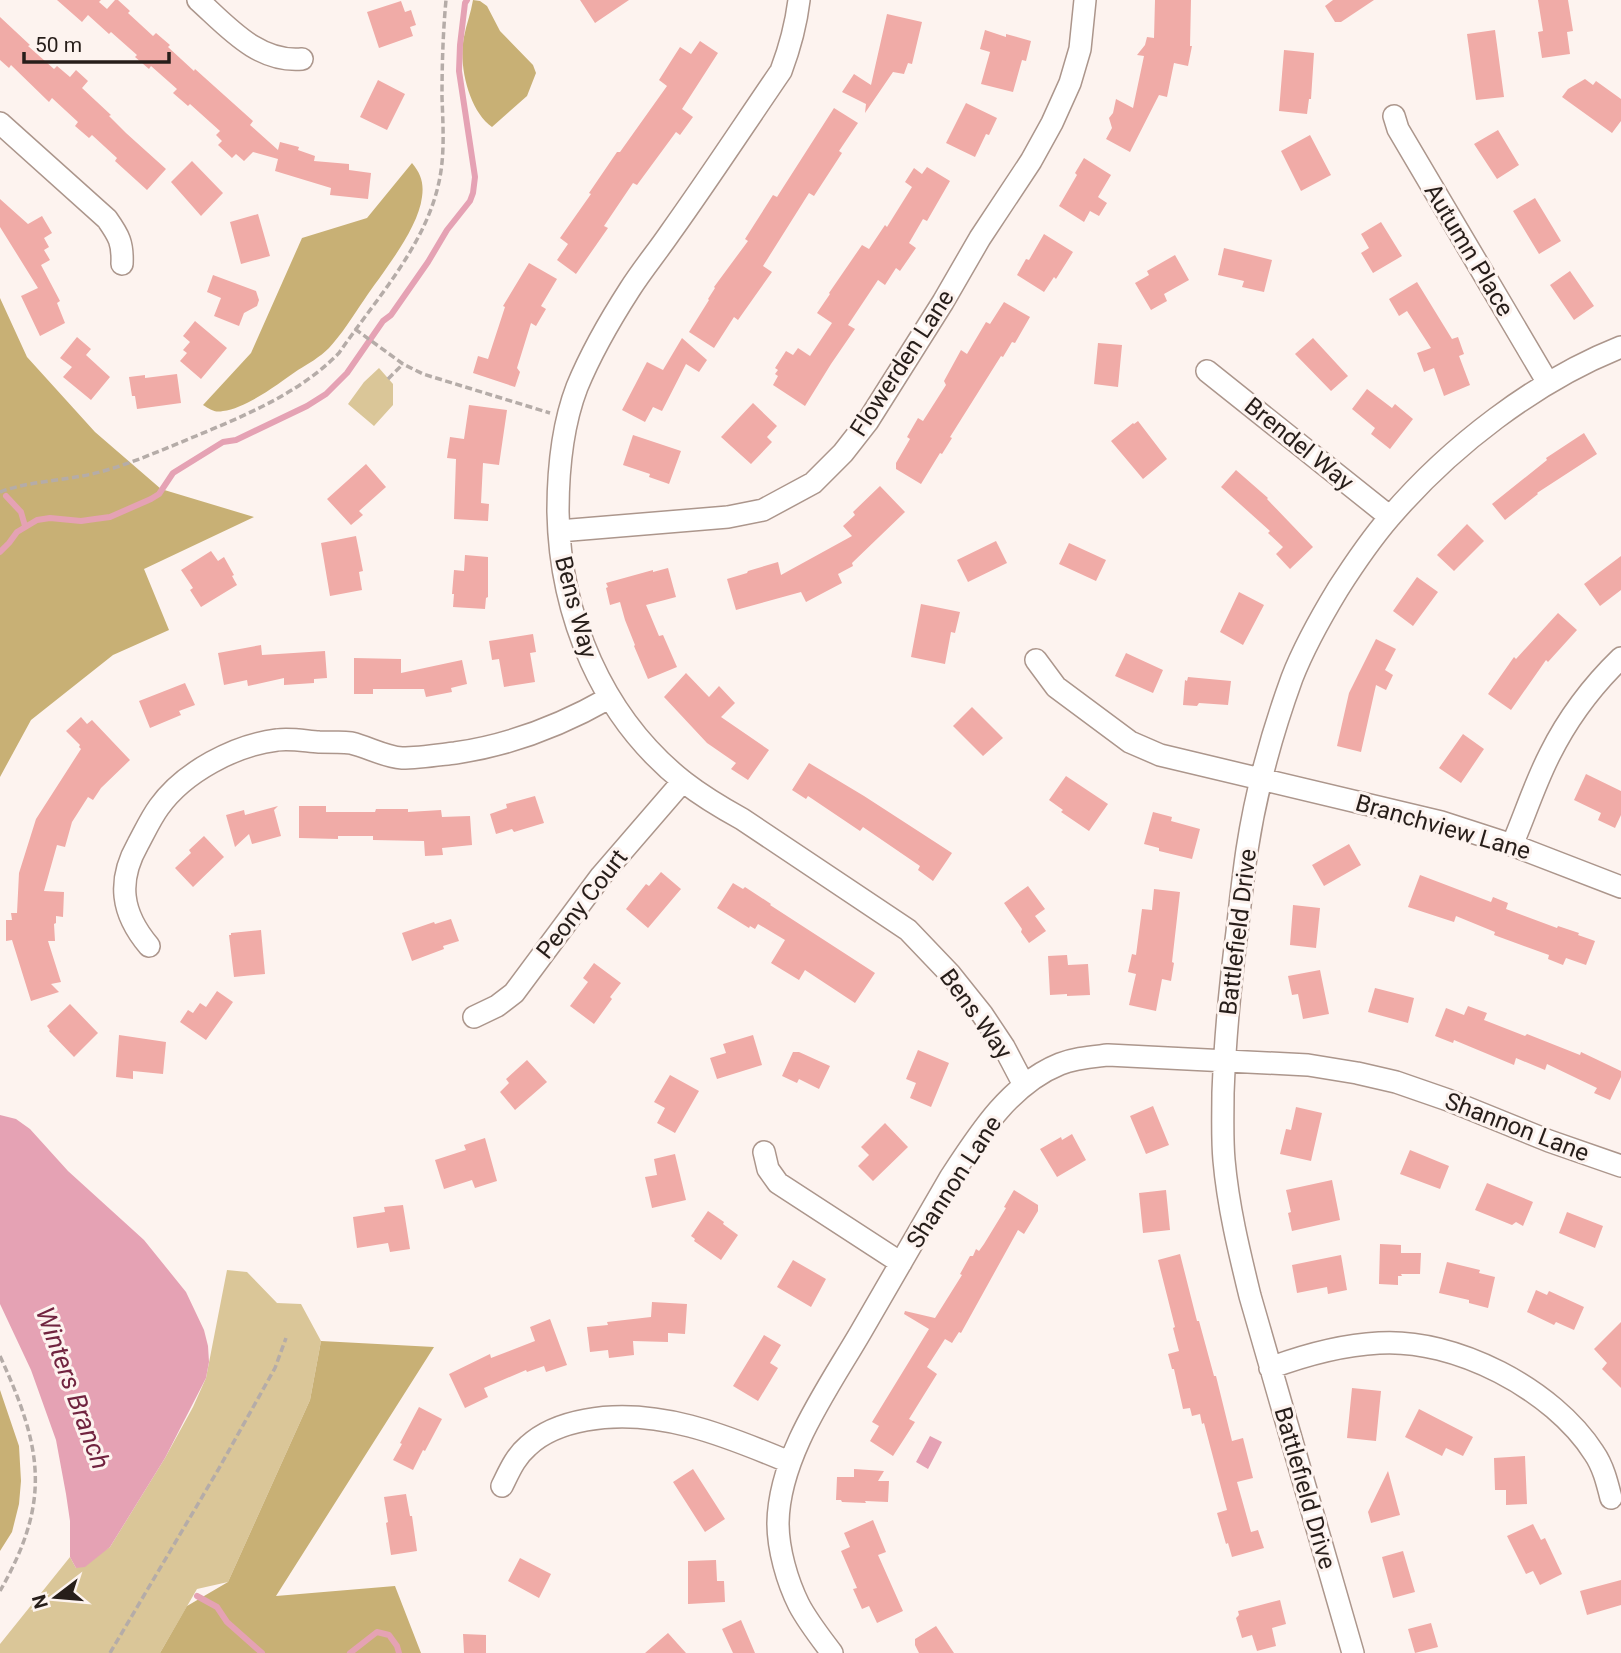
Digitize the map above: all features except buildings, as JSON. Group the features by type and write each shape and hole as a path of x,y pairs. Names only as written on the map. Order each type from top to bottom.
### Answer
{"street":[{"path":"198,0 245,43 259,51 285,58 302,59"},
{"name":"Bens Way","path":"799,0 791,45 781,71 630,288 602,336 578,386 568,418 558,487 559,531 565,584 578,631 593,668 609,698 652,753 683,781 714,803 908,930 950,974 982,1014 1024,1085"},
{"name":"Flowerden Lane","path":"559,531 728,517 763,510 813,483 843,453 868,421 1052,123 1070,83 1080,49 1085,0"},
{"name":"Autumn Place","path":"1394,116 1398,129 1548,383"},
{"path":"0,123 107,219 118,234 123,247 122,264"},
{"name":"Battlefield Drive","path":"1353,1653 1246,1283 1223,1157 1224,1061 1229,996 1248,848 1262,779 1293,676 1307,644 1357,560 1390,517 1463,445 1507,410 1548,383 1621,346"},
{"name":"Brendel Way","path":"1207,371 1390,517"},
{"path":"1512,845 1549,756 1565,726 1590,692 1621,658"},
{"name":"Branchview Lane","path":"1036,660 1056,687 1130,742 1160,755 1441,822 1512,845 1621,887"},
{"path":"149,946 136,931 124,896 132,855 160,805 184,781 215,760 249,746 279,739 350,743 400,758 455,753 492,747 537,733 574,718 609,698"},
{"name":"Peony Court","path":"474,1017 497,1006 514,993 601,876 683,781"},
{"name":"Shannon Lane","path":"832,1653 799,1604 782,1554 778,1523 789,1462 811,1418 950,1178 974,1141 1002,1107 1037,1076 1083,1057 1108,1055 1308,1065 1396,1083 1621,1166"},
{"path":"764,1152 768,1169 778,1183 901,1263"},
{"path":"1270,1368 1340,1347 1381,1342 1415,1345 1475,1361 1513,1379 1563,1416 1595,1455 1611,1498"},
{"path":"502,1486 526,1447 543,1433 570,1423 599,1418 636,1416 694,1426 741,1441 789,1462"}],"path":[{"path":"0,492 30,483 100,472 141,458 272,402 308,380 339,353 411,248 432,206 439,182 444,139 442,69 446,0"},
{"path":"355,329 403,364 423,374 568,418"},
{"path":"388,379 403,364"},
{"path":"110,1653 237,1436 275,1367 286,1338"},
{"path":"0,1356 19,1397 30,1432 37,1489 23,1546 0,1591"}],"shaded area":[{"path":"473,0 487,6 500,31 533,65 536,73 527,96 492,127 484,120 471,99 464,74 463,48"},
{"path":"412,163 420,175 423,187 414,223 334,343 314,360 262,395 242,405 217,411 203,405 251,353 302,238 367,218"},
{"path":"0,298 27,357 95,432 161,489 254,517 144,569 169,630 113,655 31,720 0,777"},
{"path":"379,368 393,384 393,405 374,426 348,404 364,382"},
{"path":"227,1270 247,1272 277,1303 301,1304 321,1341 310,1400 228,1582 197,1589 160,1653 0,1653 0,1644 70,1557 76,1568 110,1547 165,1458 206,1378"},
{"path":"321,1341 434,1347 276,1596 395,1586 421,1653 160,1653 187,1606 228,1582 310,1400"},
{"path":"0,1390 19,1446 21,1481 12,1532 0,1551"}],"water":[{"path":"0,1115 16,1119 30,1129 68,1171 144,1240 186,1292 204,1330 208,1346 206,1378 165,1458 110,1547 85,1567 76,1568 70,1557 70,1521 56,1440 31,1370 0,1304"},
{"path":"930,1436 942,1442 928,1469 916,1462"}],"waterway":[{"path":"0,552 17,532 37,520 50,518 81,521 110,517 151,499 159,494 173,473 223,442 236,440 307,406 326,394 347,373 383,321 391,315 473,193 475,177 459,71 467,0"},
{"path":"6,496 21,512 25,526"},
{"name":"Winters Branch","path":"197,1596 217,1607 227,1622 262,1653"},
{"name":"Winters Branch","path":"350,1653 377,1632 389,1635 399,1653"}]}
